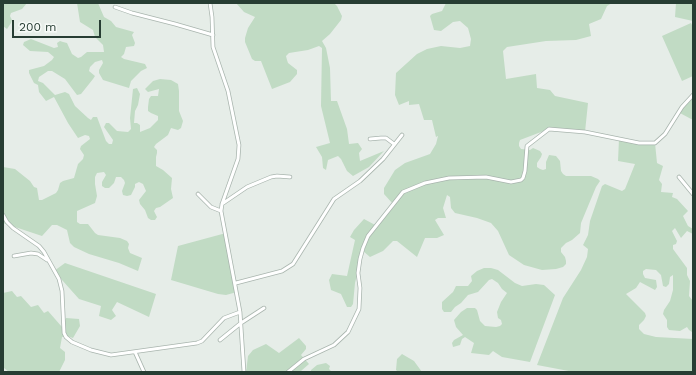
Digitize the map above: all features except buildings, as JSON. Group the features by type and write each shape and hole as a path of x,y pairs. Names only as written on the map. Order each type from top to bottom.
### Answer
{"street":[{"path":"210,3 213,35 212,48 228,91 239,145 236,163 221,211 236,283 241,322 244,372"},
{"path":"116,7 132,13 213,35"},
{"path":"288,372 304,359 334,345 348,332 359,309 360,288 358,273 363,248 368,236 403,192 424,183 449,178 473,176 510,182 520,181 525,174 526,146 549,129 585,132 639,143 655,143 665,134 682,107 693,95"},
{"path":"236,283 282,271 293,264 334,199 360,181 383,159 402,135"},
{"path":"370,139 386,138 394,144"},
{"path":"222,204 247,187 271,177 290,177"},
{"path":"679,177 693,194"},
{"path":"198,194 211,207 221,211"},
{"path":"3,215 13,228 39,246 59,278 62,291 64,333 66,337 78,345 105,354 135,352 202,342 224,318 240,312"},
{"path":"14,256 38,254 50,263"},
{"path":"220,340 241,322 264,308"},
{"path":"135,352 144,372"}],"green space":[{"path":"3,3 27,3 22,9 11,13 10,16 12,20 7,29 3,26"},
{"path":"77,3 98,3 104,17 111,21 116,27 134,32 132,35 135,43 134,46 126,47 124,54 121,57 145,64 147,68 141,71 131,81 129,88 103,80 99,73 103,63 102,60 95,62 90,67 89,71 95,76 81,94 77,95 65,79 52,71 48,71 39,77 38,81 43,83 55,95 65,92 69,94 75,106 91,120 93,117 97,117 106,141 109,144 112,144 113,140 104,127 106,123 109,123 117,131 128,132 131,129 130,118 133,89 137,88 140,94 135,111 134,123 140,125 140,132 150,128 158,120 158,116 148,111 148,107 149,99 151,96 158,96 159,89 148,92 145,89 153,81 160,79 171,80 178,84 179,111 183,121 181,128 178,130 171,128 168,135 154,147 157,150 156,166 172,178 171,189 173,198 156,208 154,211 157,217 155,220 151,220 148,218 139,200 146,191 143,184 139,182 135,184 131,195 123,195 122,191 125,183 121,177 116,177 114,183 109,188 102,186 102,182 106,175 104,172 97,173 95,177 97,196 95,203 77,211 77,222 80,224 88,224 98,235 120,238 127,241 129,244 128,248 130,253 142,258 138,271 119,263 89,254 74,247 70,243 67,230 57,225 52,225 42,236 3,223 3,167 15,169 30,181 34,187 37,188 39,200 42,200 56,193 60,183 74,178 78,164 83,159 84,155 80,149 81,146 90,139 89,136 85,135 78,138 54,97 46,101 39,92 38,85 34,83 29,73 29,70 44,66 54,57 48,52 30,51 23,45 24,42 31,39 54,48 58,47 57,43 60,41 67,43 72,54 78,58 87,52 104,52 103,45 95,37 93,30 80,22"},
{"path":"236,3 334,3 337,6 342,16 341,20 330,34 322,41 326,48 330,68 331,101 337,101 347,129 349,144 358,143 362,149 359,153 360,161 384,151 369,167 353,176 347,171 338,156 328,160 326,170 323,168 322,157 316,147 330,143 321,106 322,48 319,46 308,50 289,53 286,56 288,63 297,70 297,74 290,82 272,89 261,61 255,61 252,59 245,42 248,28 255,17 244,12"},
{"path":"446,3 612,3 607,6 601,19 589,24 591,36 576,40 546,41 507,47 503,51 506,79 536,74 537,88 550,90 555,96 588,103 585,132 549,129 520,140 519,146 521,149 530,150 533,148 540,151 542,154 537,163 537,167 540,169 546,169 546,162 549,155 556,156 560,161 561,171 566,176 591,176 600,181 581,223 580,233 561,248 561,252 566,261 566,264 563,267 542,270 524,265 509,255 498,231 491,223 455,213 451,208 450,197 447,195 443,208 446,218 438,218 435,220 444,235 437,238 425,238 417,257 397,241 393,241 383,251 370,257 363,251 355,283 353,304 351,307 347,307 341,294 331,290 329,280 332,274 347,276 355,240 350,237 364,219 377,226 393,204 384,194 384,188 395,170 405,163 430,154 436,144 438,136 436,137 432,120 424,120 419,104 409,105 409,101 399,105 395,95 396,73 417,54 427,49 441,46 460,48 470,46 471,39 468,28 460,21 453,22 441,31 434,30 430,16 442,11"},
{"path":"676,3 693,3 693,21 675,17"},
{"path":"691,23 693,27 693,76 682,81 662,36"},
{"path":"693,95 693,120 678,112"},
{"path":"619,139 632,142 655,143 657,163 663,166 659,180 662,184 661,192 673,193 672,197 677,199 688,211 683,216 688,226 693,229 693,234 687,231 681,238 675,228 672,231 677,241 676,244 673,245 673,249 687,268 687,275 690,281 689,296 693,301 693,332 687,327 680,331 669,330 667,327 667,320 663,314 670,301 673,290 673,275 670,277 669,284 666,287 663,286 661,275 656,270 646,269 643,271 645,278 656,280 657,287 655,290 640,282 636,288 626,294 645,313 646,316 644,320 639,325 639,329 644,334 656,337 693,339 693,372 574,372 537,365 563,298 581,270 587,257 588,249 583,245 588,235 590,221 602,186 605,184 622,191 625,189 635,164 618,161"},
{"path":"226,233 237,292 226,295 218,294 171,280 178,246"},
{"path":"65,263 156,294 149,317 117,302 112,310 116,316 111,320 99,316 101,306 79,299 54,271"},
{"path":"484,268 498,270 515,283 522,286 536,284 544,285 555,295 530,362 502,357 493,351 489,355 471,353 474,343 465,337 462,339 460,345 453,347 452,343 454,340 463,335 456,327 454,320 467,308 475,308 477,310 480,321 485,326 496,327 502,324 501,320 498,318 497,312 507,293 492,279 489,280 478,292 468,295 451,312 444,312 442,309 442,302 453,292 456,286 468,286 472,281 471,276"},
{"path":"12,291 17,297 21,296 31,307 38,305 44,313 48,311 62,327 66,318 79,319 80,326 73,338 67,336 62,337 60,348 65,352 65,360 59,372 9,372 4,368 3,369 3,293"},
{"path":"299,338 306,346 306,349 301,355 309,364 301,371 303,372 246,372 248,356 253,350 266,344 279,353"},
{"path":"402,354 414,361 422,372 398,372 396,370 397,359"},
{"path":"326,363 330,366 329,369 332,372 311,372 311,370 317,365"}]}
